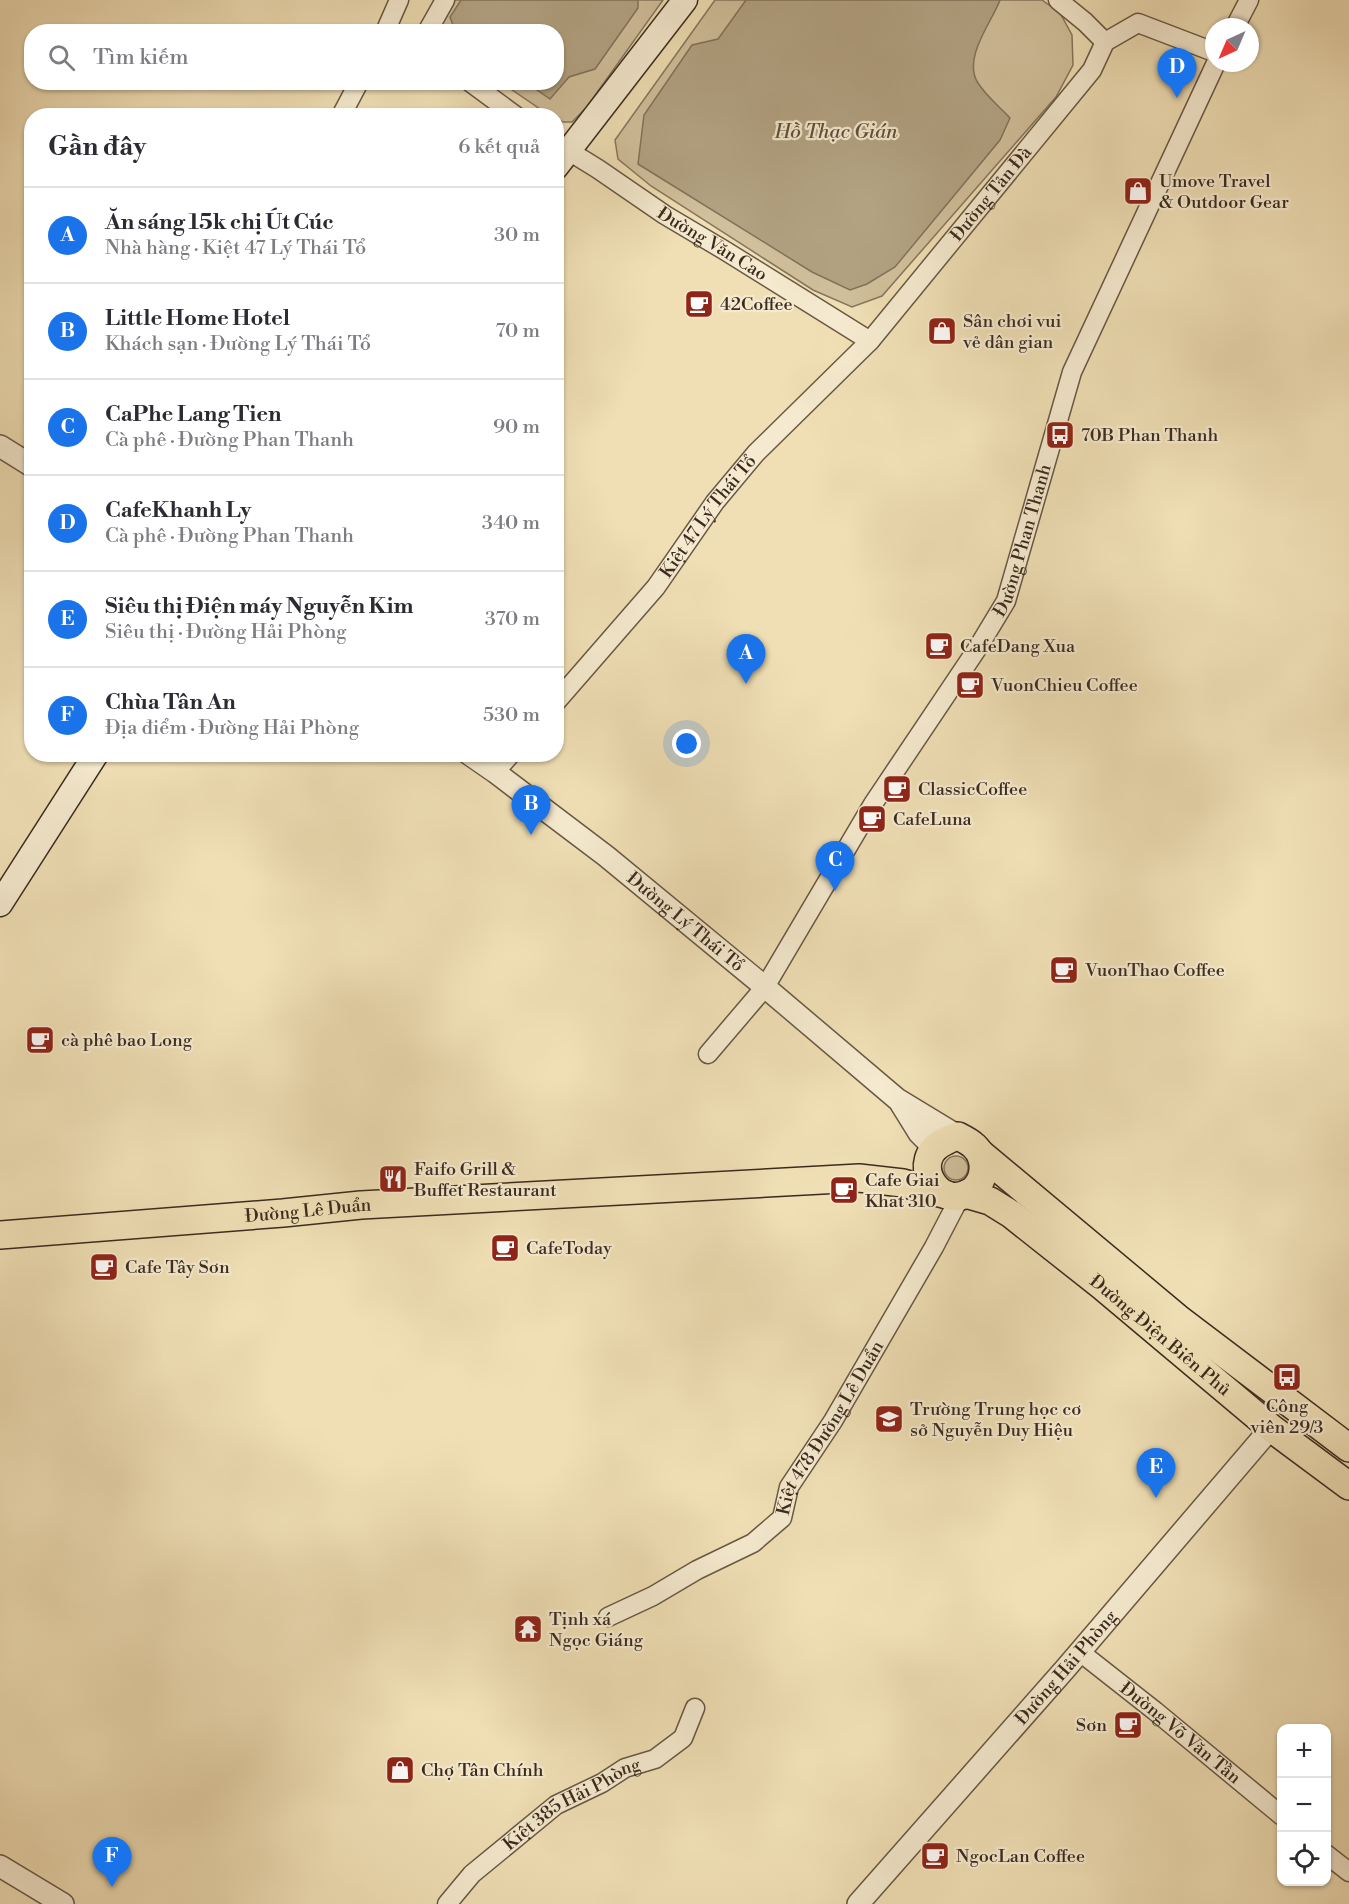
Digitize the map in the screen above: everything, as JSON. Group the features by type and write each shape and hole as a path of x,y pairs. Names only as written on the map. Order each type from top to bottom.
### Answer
{"main road":[{"path":"564,148 684,0"},
{"path":"0,904 91,762"},
{"path":"958,1136 974,1146 980,1153 984,1172 975,1189 958,1195 933,1185 927,1170 932,1151 941,1143 958,1136"},
{"name":"Đường Lê Duẩn","path":"867,1178 932,1151"},
{"name":"Đường Điện Biên Phủ","path":"980,1153 1180,1320 1349,1448"},
{"name":"Đường Lê Duẩn","path":"0,1235 438,1200 867,1178 958,1195"},
{"name":"Đường Điện Biên Phủ","path":"958,1195 990,1201 1011,1214 1102,1286 1271,1428 1349,1486"}],"street":[{"path":"392,24 399,0"},
{"path":"431,24 446,0"},
{"path":"1058,0 1106,42 1138,23 1205,49"},
{"path":"1239,18 1249,0"},
{"name":"Đường Tản Đà","path":"870,341 1092,70 1106,42"},
{"name":"Đường Phan Thanh","path":"708,1054 765,987 873,804 977,649 1006,601 1072,372 1212,72"},
{"path":"345,108 354,90"},
{"path":"481,90 505,108"},
{"name":"Đường Văn Cao","path":"564,155 724,250 870,341"},
{"name":"Kiệt 47 Lý Thái Tổ","path":"564,693 656,587 715,502 756,453 870,341"},
{"path":"0,446 24,461"},
{"name":"Đường Lý Thái Tổ","path":"481,762 606,856 897,1099 958,1136"},
{"path":"495,772 504,762"},
{"name":"Đường Lý Thái Tổ","path":"897,1099 932,1151"},
{"name":"Kiệt 478 Đường Lê Duẩn","path":"608,1617 753,1543 782,1518 789,1488 845,1400 934,1247 958,1195"},
{"name":"Đường Hải Phòng","path":"858,1904 1080,1652 1271,1428"},
{"name":"Đường Võ Văn Tần","path":"1080,1652 1277,1813"},
{"name":"Kiệt 385 Hải Phòng","path":"447,1904 472,1874 556,1805 602,1783 625,1768 655,1759 682,1738 695,1708"},
{"path":"1331,1858 1349,1872"},
{"path":"0,1866 63,1904"}],"shaded area":[{"path":"455,0 663,0 586,108 572,122 564,122 564,108 539,108 512,90 564,90 564,24 442,24"},
{"name":"Hồ Thạc Gián","path":"715,0 1042,0 1060,13 1072,35 1073,65 1056,97 882,296 852,307 813,290 651,186 618,159 615,140"},
{"path":"956,1156 961,1157 967,1163 967,1173 961,1179 956,1180 951,1179 945,1173 944,1168 945,1163 951,1157"}],"water":[{"path":"461,0 638,0 638,8 595,69 569,77 564,83 564,24 452,24 450,17"},
{"name":"Hồ Thạc Gián","path":"746,0 1000,0 980,40 974,73 978,83 989,97 1010,118 1000,140 895,267 867,284 850,290 812,272 638,164 644,115 692,45 718,39"},
{"path":"537,90 558,90 550,99"}],"place":[{"name":"CafeKhanh Ly","path":"1177,98"},
{"name":"Umove Travel & Outdoor Gear","path":"1138,191"},
{"name":"42Coffee","path":"699,304"},
{"name":"Sân chơi vui vẻ dân gian","path":"942,331"},
{"name":"70B Phan Thanh","path":"1060,435"},
{"name":"CafeDang Xua","path":"939,646"},
{"name":"Ăn sáng 15k chị Út Cúc","path":"746,684"},
{"name":"VuonChieu Coffee","path":"970,685"},
{"name":"ClassicCoffee","path":"897,789"},
{"name":"CafeLuna","path":"872,819"},
{"name":"Little Home Hotel","path":"531,835"},
{"name":"CaPhe Lang Tien","path":"835,891"},
{"name":"VuonThao Coffee","path":"1064,970"},
{"name":"cà phê bao Long","path":"40,1040"},
{"name":"Faifo Grill & Buffet Restaurant","path":"393,1179"},
{"name":"Cafe Giai Khat 310","path":"844,1190"},
{"name":"CafeToday","path":"505,1248"},
{"name":"Cafe Tây Sơn","path":"104,1267"},
{"name":"Công viên 29/3","path":"1287,1377"},
{"name":"Trường Trung học cơ sở Nguyễn Duy Hiệu","path":"889,1419"},
{"name":"Siêu thị Điện máy Nguyễn Kim","path":"1156,1498"},
{"name":"Tịnh xá Ngọc Giáng","path":"528,1629"},
{"name":"Sơn","path":"1128,1725"},
{"name":"Chợ Tân Chính","path":"400,1770"},
{"name":"NgocLan Coffee","path":"935,1856"},
{"name":"Chùa Tân An","path":"112,1887"}]}
